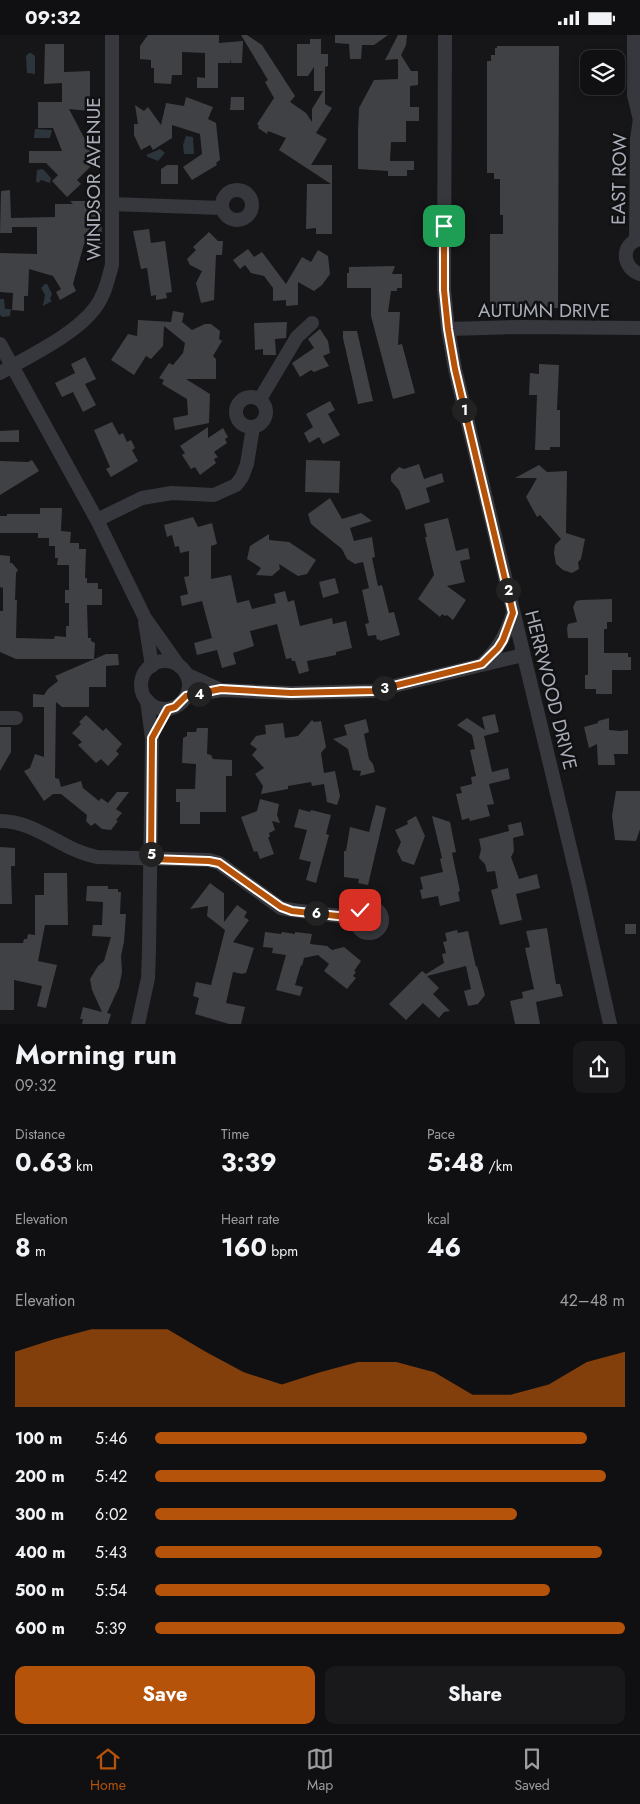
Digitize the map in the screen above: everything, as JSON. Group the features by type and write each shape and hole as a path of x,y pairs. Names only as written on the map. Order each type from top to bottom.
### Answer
{"street":[{"name":"WINDSOR AVENUE","path":"6,369 73,330 96,308 107,286 112,265 112,35"},
{"name":"HERRWOOD DRIVE","path":"445,35 444,290 448,329 455,369 579,885 610,1024"},
{"name":"EAST ROW","path":"634,35 634,95 640,119 637,139 638,239 628,247 625,258 630,268 640,274"},
{"path":"112,204 222,208"},
{"path":"260,399 298,337 312,323"},
{"name":"AUTUMN DRIVE","path":"448,329 521,327 640,329"},
{"path":"0,344 6,369 96,520 145,619 189,681 186,696 175,707 160,709 147,700"},
{"path":"250,397 260,399 266,407 266,418 263,423 254,427 243,425 237,417 237,406 244,399 250,397"},
{"path":"96,520 142,498 172,493 214,495 236,485 242,477 247,464 254,427"},
{"path":"482,664 498,648 503,640 513,613"},
{"path":"145,619 152,666"},
{"path":"186,696 221,689 291,693 373,691 523,655"},
{"path":"138,1024 148,978 151,859 152,738 147,700 142,686 146,671 152,666 167,661 221,689"},
{"path":"152,738 168,709"},
{"path":"0,718 16,718"},
{"path":"0,821 20,822 83,855 219,863 281,907 292,911 356,918"}],"shaded area":[{"path":"29,53 35,56 35,74 27,73 26,56"},
{"path":"35,129 52,130 50,138 34,138"},
{"path":"186,136 193,137 194,154 184,154 183,145"},
{"path":"160,149 165,153 158,161 146,155"},
{"path":"43,169 51,178 50,183 41,180 38,183 36,181 37,170"},
{"path":"47,284 52,294 50,299 52,301 43,306 45,295 41,288"},
{"path":"0,299 4,299 5,309 11,309 10,316 2,317 0,315"}],"building":[{"path":"148,35 219,35 219,43 243,41 242,63 231,63 231,59 230,63 218,63 218,88 197,88 197,77 205,78 205,53 182,52 182,75 172,75 171,84 154,83 154,68 151,68 151,60 140,59 140,46"},
{"path":"241,35 247,35 262,45 295,96 290,102 306,113 312,122 312,109 323,91 314,91 314,67 308,76 297,76 297,44 310,44 310,39 321,39 321,54 328,54 328,66 325,67 325,104 332,108 316,133 327,139 311,165 332,165 332,234 316,234 316,228 306,229 307,184 331,184 279,150 286,138 268,131 267,134 258,128 257,124 274,98 265,82 268,80"},
{"path":"335,35 388,35 374,45 362,45 361,59 350,59 349,44 335,43"},
{"path":"398,35 407,35 406,45 401,55 411,71 418,71 418,85 410,86 410,107 419,107 419,121 406,121 406,142 391,142 390,161 414,161 414,170 407,170 407,176 388,176 388,171 358,169 359,108 374,80 398,79 398,59 385,60"},
{"path":"45,44 64,44 64,72 90,71 90,111 69,109 90,149 99,158 77,180 81,184 67,197 52,181 58,175 46,163 29,163 29,151 62,151 53,128 38,128 38,102 62,102 62,83 44,84"},
{"path":"497,46 559,46 558,308 490,308 490,234 503,234 503,215 500,215 500,179 494,179 494,173 487,173 487,61 491,61 491,55 495,55 495,48"},
{"path":"186,97 213,107 208,119 216,123 220,160 216,163 217,165 192,180 183,167 202,154 200,134 172,125 172,138 153,150 150,145 141,150 134,135 134,124 138,124 135,105 144,111 148,107 161,125 166,103 184,106"},
{"path":"231,97 244,97 244,110 230,110"},
{"path":"167,165 178,165 178,184 161,184 161,169"},
{"path":"10,190 11,218 55,217 55,204 73,204 70,201 101,201 102,244 84,244 73,284 76,291 60,300 56,292 61,289 53,276 29,269 28,296 24,296 24,311 12,310 13,293 0,292 0,253 37,254 37,227 12,227 12,233 0,233 1,191"},
{"path":"149,229 151,243 165,241 172,292 166,293 167,298 156,300 156,295 151,296 147,268 141,269 133,231"},
{"path":"209,232 218,241 223,241 222,255 216,255 214,300 201,303 196,283 202,271 190,265 187,259 196,250 193,247"},
{"path":"248,249 254,257 262,252 286,284 302,257 311,262 318,250 328,256 330,274 322,285 314,291 298,282 298,305 286,306 286,300 273,301 273,288 264,276 251,273 245,265 240,269 233,260"},
{"path":"395,266 392,274 402,274 402,288 397,288 397,291 391,291 388,312 400,312 398,345 402,344 415,393 393,399 371,316 371,288 347,288 347,273 349,273 349,267"},
{"path":"173,311 184,313 182,322 192,330 205,324 211,324 220,331 219,339 222,341 213,356 216,359 216,379 186,379 210,394 209,423 175,430 173,418 188,415 187,399 162,384 164,380 159,378 169,363 173,365 183,353 185,343 164,326 163,346 151,359 146,356 134,375 111,360 128,334 137,336 138,320 171,322"},
{"path":"287,322 286,338 275,339 276,355 263,355 263,349 255,350 254,323"},
{"path":"320,329 328,341 330,353 323,356 329,366 314,372 311,370 300,377 292,363 314,348 308,339"},
{"path":"343,331 357,331 373,401 358,404"},
{"path":"85,357 96,379 85,384 96,405 83,412 73,392 62,397 55,383 75,373 71,364"},
{"path":"539,364 559,365 557,410 560,410 560,447 550,447 550,450 535,450 537,395 529,395 530,373 539,374"},
{"path":"330,401 335,410 328,414 340,435 323,444 319,437 309,443 304,433 313,427 306,414"},
{"path":"112,422 119,435 123,433 127,442 131,440 135,448 132,450 138,461 111,477 106,469 110,467 94,430"},
{"path":"208,427 208,438 223,428 228,437 225,439 227,443 214,452 218,457 214,459 216,463 200,475 195,467 191,469 182,455 185,453 180,446"},
{"path":"19,430 19,442 0,442 0,431"},
{"path":"32,460 39,471 0,495 0,461 28,462"},
{"path":"306,460 340,461 339,493 305,492"},
{"path":"419,464 424,479 442,473 444,482 426,488 430,502 406,510 399,490 391,481 391,475 399,467 404,469"},
{"path":"539,465 547,472 567,471 566,533 585,539 581,559 578,562 579,569 572,573 563,570 556,564 555,545 561,539 540,515 537,517 526,497 537,478 515,478"},
{"path":"330,498 342,519 361,513 372,521 350,528 354,541 372,537 375,557 372,558 378,586 382,585 389,613 394,612 400,635 380,641 379,639 377,640 376,635 368,636 365,624 369,623 362,590 369,588 363,562 355,564 347,559 342,549 311,524 308,514"},
{"path":"40,508 62,508 61,531 71,532 70,543 79,543 79,549 86,549 85,578 87,578 87,583 98,583 98,589 102,589 102,605 87,605 88,638 91,638 91,641 95,643 94,659 16,659 0,652 0,611 3,611 3,588 0,587 0,555 10,556 10,563 18,570 16,573 15,600 17,600 16,638 54,639 55,636 66,637 66,626 69,626 69,603 65,603 65,590 69,590 69,565 57,565 58,558 55,558 55,546 49,546 49,538 38,538 38,533 0,533 0,516 7,516 7,514 40,514"},
{"path":"193,517 198,527 212,523 217,544 211,546 211,579 231,575 237,603 249,600 252,609 276,603 274,594 285,591 288,602 294,600 300,626 332,618 333,624 346,621 352,648 336,652 336,655 307,661 309,671 299,674 295,661 292,661 291,658 286,659 277,624 250,631 254,646 233,653 236,664 222,668 217,650 197,655 194,643 212,638 202,601 182,606 180,596 188,594 184,577 189,576 189,551 180,553 179,546 175,547 172,535 167,537 164,525"},
{"path":"448,518 456,551 468,548 470,559 460,561 465,582 447,586 466,600 453,620 447,615 442,614 440,617 418,599 434,575 425,537 427,537 424,524"},
{"path":"269,534 269,540 289,542 316,560 307,574 298,576 279,564 280,569 272,576 256,575 261,568 247,559 250,546"},
{"path":"335,578 339,593 323,598 319,582"},
{"path":"612,599 612,622 607,622 607,629 604,629 604,653 628,653 628,657 631,657 631,670 612,670 612,694 596,694 596,689 585,689 585,675 588,675 588,638 568,638 567,629 568,624 577,622 573,607 576,601"},
{"path":"106,654 118,654 119,665 106,666 106,687 89,687 89,707 62,707 56,702 55,778 59,779 61,787 81,781 83,788 99,801 101,798 108,803 117,792 129,792 116,809 122,813 111,830 102,829 95,823 91,826 86,821 87,815 61,794 53,794 44,801 24,771 30,768 35,754 44,757 44,707 33,707 33,694 44,695 58,681 55,676"},
{"path":"495,714 499,732 484,736 492,772 508,768 510,779 489,784 494,804 487,805 490,816 470,821 469,818 462,820 456,794 462,793 460,787 472,784 471,777 476,776 470,750 475,749 472,735 457,725 467,718 485,730 482,717"},
{"path":"86,715 103,731 106,728 122,744 116,751 119,754 108,766 101,759 96,763 78,745 82,742 72,733 81,724 79,722"},
{"path":"609,718 609,730 628,730 628,754 614,754 615,765 598,765 597,744 589,748 584,727"},
{"path":"366,719 369,732 364,734 369,759 373,764 375,772 360,776 361,771 353,770 348,749 333,739 347,735 344,725"},
{"path":"312,720 314,722 321,721 326,747 321,753 324,773 335,771 340,796 337,805 327,802 324,784 312,786 311,782 261,794 263,786 255,774 264,768 252,755 257,749 250,744 256,736 266,734 265,725 283,723 285,738 298,736"},
{"path":"0,727 11,727 11,752 0,771"},
{"path":"197,728 208,728 207,754 211,755 213,759 232,760 232,776 226,776 226,812 200,812 200,824 180,824 180,802 176,802 176,789 195,789 196,764 182,763 183,738 187,736 187,732 196,732"},
{"path":"616,791 640,791 640,829 636,841 615,840 612,816"},
{"path":"260,799 279,804 277,815 280,823 272,821 275,830 269,833 270,837 268,837 274,854 260,859 257,851 254,852 241,817 257,811"},
{"path":"376,805 386,808 368,885 358,883 359,879 344,877 344,851 346,851 350,827 369,832"},
{"path":"299,809 331,815 326,834 329,835 316,883 306,880 311,862 299,859 307,830 294,827"},
{"path":"416,816 425,836 414,865 402,861 397,851 401,842 395,830 408,824 407,821"},
{"path":"432,816 450,822 456,852 452,853 460,891 458,892 460,901 440,906 438,896 422,899 420,890 423,889 420,877 443,872 440,859 442,858"},
{"path":"521,822 524,835 513,838 514,851 511,857 519,879 537,874 540,888 516,894 522,920 500,925 491,890 498,888 495,871 487,872 485,864 479,858 481,849 479,839 509,831 508,825"},
{"path":"0,847 15,848 15,866 11,866 12,904 0,904"},
{"path":"44,873 67,873 68,925 45,925 38,961 57,965 46,1008 37,1006 42,986 14,980 14,1010 0,1010 0,943 23,943 24,939 27,939 28,934 35,935 35,895 44,895"},
{"path":"210,883 224,893 224,922 237,905 247,912 244,917 249,920 233,942 254,948 246,973 233,972 226,1003 245,1007 241,1024 229,1024 195,1014 199,998 193,996 196,982 211,985 225,930 207,916 208,906 190,909"},
{"path":"87,886 108,886 108,889 118,889 118,892 121,892 120,914 126,914 121,956 122,972 119,987 107,1013 111,1014 108,1024 82,1024 83,1019 80,1019 83,1007 102,1012 92,990 90,979 98,966 104,961 111,937 92,936 93,925 102,925 103,902 86,901"},
{"path":"625,924 636,924 636,934 625,934"},
{"path":"547,928 556,984 560,984 563,996 536,1002 540,1024 515,1024 510,1001 523,998 522,992 534,989 525,948 530,947 526,931"},
{"path":"457,930 458,933 468,931 476,967 485,995 478,1004 468,1006 464,991 471,989 466,966 427,976 439,988 433,994 450,1011 444,1012 439,1018 423,1003 406,1020 389,1004 422,971 426,974 444,963 442,954 446,953 443,942 447,941 445,933"},
{"path":"265,932 312,934 310,944 327,946 332,950 344,947 361,961 354,971 356,972 353,976 356,978 347,989 324,971 329,964 318,955 304,958 295,985 303,987 300,996 276,990 286,955 272,953 273,948 263,947"}],"route":[{"path":"360,910 356,918 287,909 264,897 219,863 151,859 152,738 168,709 182,703 186,696 221,689 291,693 373,691 482,664 498,648 503,640 513,613 455,369 444,290 444,226"}]}
